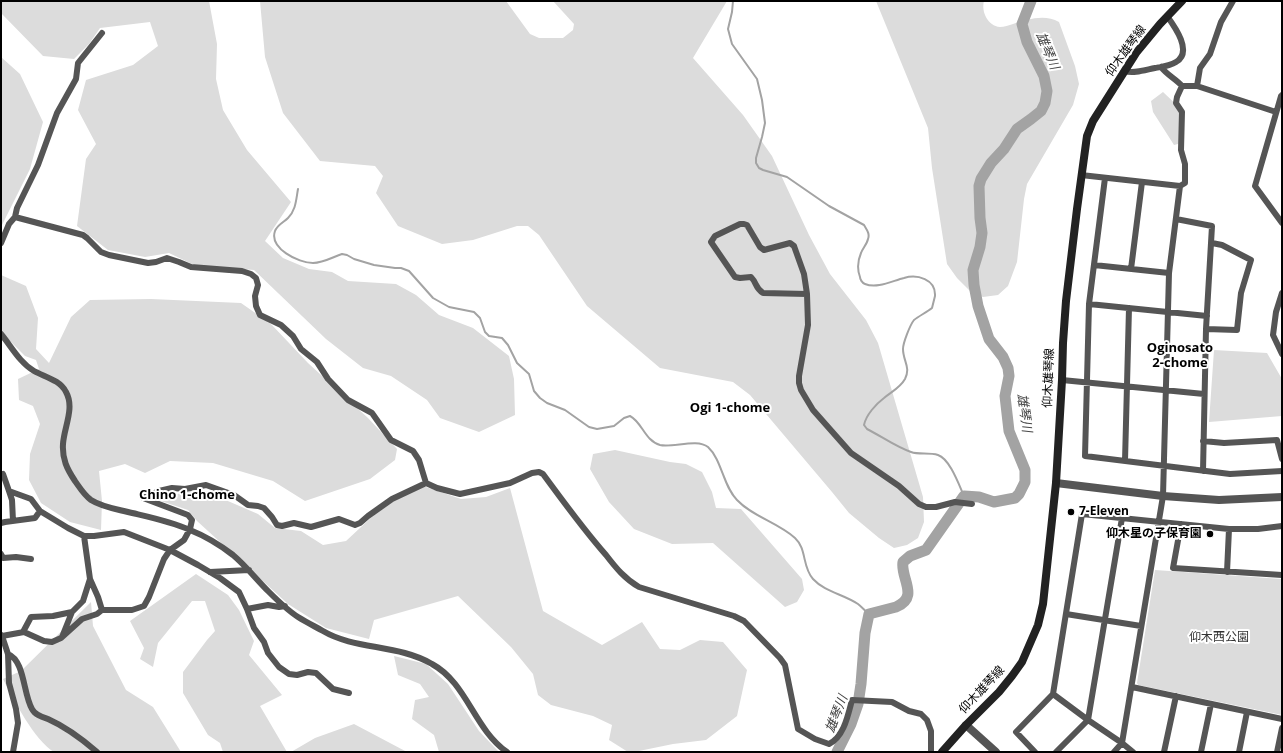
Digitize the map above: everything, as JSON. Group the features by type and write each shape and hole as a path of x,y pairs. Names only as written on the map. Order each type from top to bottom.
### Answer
{"main road":[{"name":"仰木雄琴線","path":"942,752 966,724 999,692 1012,676 1022,662 1032,640 1043,604 1056,484 1066,301 1087,136 1092,121 1136,53 1167,16 1182,1"}],"street":[{"path":"1197,86 1200,68 1210,54 1221,22 1233,1"},
{"path":"1124,71 1131,73 1161,67 1175,63 1180,58 1183,50 1181,41 1167,16"},
{"path":"1,242 9,224 15,217 17,208 38,165 57,113 76,79 78,63 102,33"},
{"path":"1161,67 1165,73 1178,81 1182,86"},
{"path":"1182,86 1197,86 1276,112"},
{"path":"1081,175 1180,186 1185,183 1185,164 1181,150 1182,112 1176,104 1177,97 1182,86"},
{"path":"1282,96 1255,186 1282,223"},
{"path":"1106,178 1089,304 1085,456 1230,474 1282,471"},
{"path":"1131,269 1142,182"},
{"path":"1114,752 1122,743 1163,496 1169,274 1180,186"},
{"path":"15,217 83,235 101,252 109,255 148,263 167,258 191,267 242,271 251,274 256,278 258,285 255,296 256,306 260,315 281,325 289,332 301,349 317,362 328,379 348,400 372,413 391,440 413,451 419,460 426,483 437,488 460,494 510,483 539,472 543,474 594,542 631,583 639,587 734,616 744,621 773,650 785,665 798,729 809,736 829,744 834,742 847,720 852,700 892,702 909,711 921,714 927,720 931,731 931,752"},
{"path":"1176,219 1212,226 1206,329 1203,471"},
{"path":"807,294 763,293 758,290 754,280 751,277 735,277 711,242 713,238 740,224 744,224 747,225 760,247 764,250 790,243 794,246 804,274 807,294 808,324 799,383 813,410 851,453 899,486 919,504 926,507 936,507 955,502 972,504"},
{"path":"1206,329 1237,330 1242,293 1251,260 1222,245 1212,242"},
{"path":"1094,265 1169,274"},
{"path":"1282,293 1276,312 1272,335 1282,354"},
{"path":"1089,304 1207,316"},
{"path":"1125,461 1129,308"},
{"path":"1,334 27,366 59,383 64,387 68,394 70,403 63,444 63,453 66,465 81,490 91,500 106,507 166,521 190,529 217,544 249,570 268,590 297,616 325,633 358,643 402,651 417,656 444,671 461,692 482,726 493,740 508,752"},
{"path":"1062,380 1204,394"},
{"path":"1203,441 1224,443 1277,440 1282,459"},
{"path":"1,475 3,474 12,500 13,521"},
{"path":"13,752 18,723 9,683 8,654 1,636 23,632 44,641 52,642 61,638 82,618 97,614 102,610 132,610 144,606 164,559 170,550 184,540 190,529 192,520 188,515 143,498 172,488 206,485 234,495 248,505 264,508 277,525 282,526 294,523 311,527 339,519 355,525 360,523 392,499 426,483"},
{"path":"1056,484 1163,496 1219,500 1282,497"},
{"path":"9,491 31,499 40,511 84,536 124,532 170,550 210,572 239,592 254,628 264,642 268,653 279,667 290,674 298,675 308,672 316,673 333,689 349,693"},
{"path":"1,523 35,518 40,511"},
{"path":"1036,752 1016,732 1052,694 1082,514 1229,529 1258,529 1282,526"},
{"path":"1056,752 1088,720 1122,518"},
{"path":"1181,524 1173,568 1282,575"},
{"path":"1227,572 1229,529"},
{"path":"84,536 90,579 102,610"},
{"path":"1,554 3,558 16,557 31,559"},
{"path":"210,572 249,570"},
{"path":"61,638 72,612 83,601 90,579"},
{"path":"247,609 268,605 279,607 285,606"},
{"path":"23,632 31,617 52,616 72,612"},
{"path":"1066,614 1141,626"},
{"path":"8,654 13,656 18,663 26,695 32,710 36,714 51,720 78,737 97,752"},
{"path":"1132,687 1282,719"},
{"path":"1052,694 1133,752"},
{"path":"1164,752 1176,696"},
{"path":"1201,752 1211,704"},
{"path":"1239,752 1247,712"},
{"path":"966,724 996,752"},
{"path":"1277,752 1282,728"}],"green space":[{"path":"1,1 209,1 217,44 216,79 223,110 247,150 291,202 265,241 283,258 309,269 332,272 348,281 396,284 416,295 439,315 473,328 509,356 514,379 515,415 479,432 440,418 427,400 391,376 363,368 326,339 254,270 194,265 169,253 145,257 108,250 77,226 86,159 96,144 78,110 86,80 133,65 158,46 150,22 100,28 89,44 74,59 43,56 1,13"},
{"path":"260,1 506,1 530,34 539,38 563,38 573,30 574,24 553,1 727,1 693,58 743,115 772,156 809,235 830,274 866,320 878,343 923,497 924,522 918,538 907,545 894,548 879,538 849,513 750,395 733,382 660,368 587,306 539,235 528,226 517,226 473,240 442,244 398,226 376,193 383,176 375,166 320,161 283,113 265,57"},
{"path":"876,1 984,1 983,5 986,18 996,26 1003,27 1036,18 1048,18 1059,22 1075,66 1079,84 1073,105 1027,184 1017,262 1008,286 998,295 983,297 971,292 957,278 947,264 932,168 928,128"},
{"path":"1,57 20,74 43,122 30,169 1,227"},
{"path":"1163,92 1181,109 1182,139 1178,144 1174,145 1153,112 1151,101"},
{"path":"1,275 26,286 38,318 36,349 49,363 71,317 90,300 151,299 241,303 271,324 308,363 368,418 397,449 395,460 370,479 305,501 273,481 213,463 170,461 145,473 125,464 99,471 102,501 101,530 70,522 41,503 29,480 30,454 40,424 33,406 19,400 18,379 39,369 36,360 25,356 1,332"},
{"path":"1214,350 1267,353 1282,379 1282,416 1209,422"},
{"path":"615,450 686,464 702,472 712,492 716,508 741,509 802,579 804,590 797,602 785,607 713,543 672,544 634,529 609,502 590,469 593,454"},
{"path":"423,486 461,499 486,497 510,488 543,611 602,645 642,622 660,649 680,650 700,640 723,642 747,670 737,716 706,740 628,752 609,740 612,725 593,716 551,705 538,695 533,674 511,647 458,596 374,620 369,639 326,628 288,604 197,521 188,510 155,499 200,489 258,514 275,528 301,531 323,545 346,541 390,500"},
{"name":"仰木西公園","path":"1155,570 1282,579 1282,715 1138,685 1137,683"},
{"path":"196,574 228,595 239,610 254,641 249,655 282,695 260,706 287,752 223,752 220,743 208,735 183,693 183,672 215,631 205,601 192,601 158,643 153,667 140,659 144,648 130,621"},
{"path":"91,602 93,626 126,690 153,707 181,752 54,752 39,738 19,708 3,679 21,671"},
{"path":"394,656 426,664 448,684 479,731 499,752 439,752 434,735 412,719 415,700 429,697 420,684 398,675"},
{"path":"354,724 407,752 291,752 315,738"}],"waterway":[{"path":"733,1 728,29 732,44 757,79 762,100 765,123 756,158 756,163 759,168 787,177 829,206 864,225 869,237 860,256 858,268 862,282 874,286 909,277 920,277 929,282 934,290 935,296 932,308 914,320 905,339 903,346 907,367 907,375 905,379 898,387 881,400 869,414 864,425 867,429 905,450 914,453 935,454 942,457 954,473 964,496"},
{"name":"雄琴川","path":"837,752 851,724 858,704 865,633 869,614 896,607 903,603 907,598 908,593 903,562 910,556 926,550 964,496 979,497 994,502 1015,498 1019,494 1025,482 1025,470 1009,431 1005,396 1009,376 1008,368 1003,357 989,339 978,306 973,270 980,247 982,233 979,186 981,179 991,163 1004,149 1017,129 1041,111 1045,103 1047,91 1044,76 1027,42 1022,24 1031,1"},
{"path":"298,189 293,212 277,227 275,231 274,237 280,249 293,257 307,262 317,263 342,254 374,265 401,268 409,271 433,298 449,307 474,312 480,318 485,332 489,336 502,338 508,345 517,363 529,374 534,391 547,403 565,410 589,427 597,429 614,426 624,418 630,416 638,422 651,440 660,445 665,446 698,443 708,447 713,452 729,488 737,500 750,511 788,532 799,542 807,569 813,579 823,587 858,604 869,614"}],"place":[{"name":"7-Eleven","path":"1071,512"},
{"name":"仰木星の子保育園","path":"1210,534"}],"district":[{"name":"Oginosato 2-chome","path":"1180,356"},
{"name":"Ogi 1-chome","path":"730,408"},
{"name":"Chino 1-chome","path":"187,495"}]}
